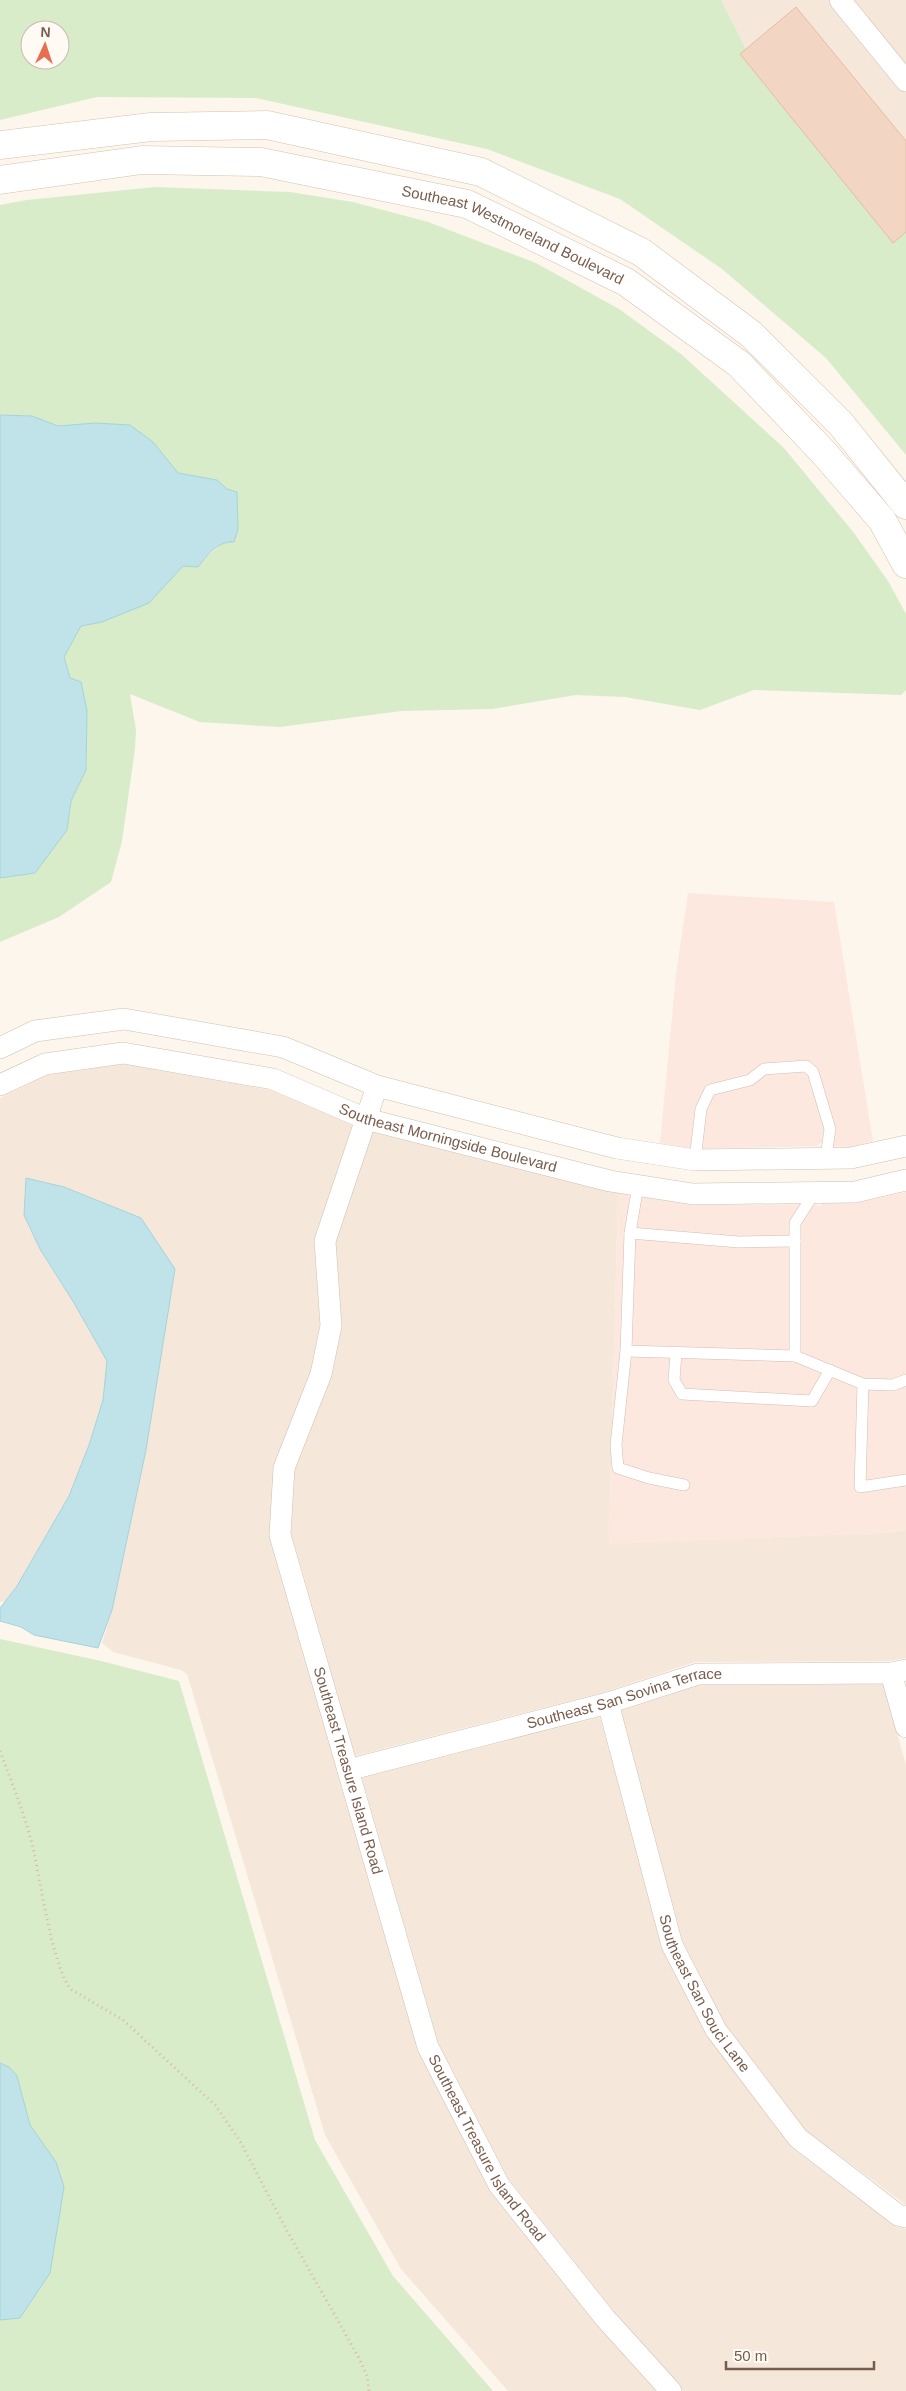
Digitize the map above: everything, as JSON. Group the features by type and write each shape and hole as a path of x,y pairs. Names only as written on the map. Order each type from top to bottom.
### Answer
{"street":[{"path":"840,0 906,81"},
{"path":"0,145 151,127 267,125 481,172 641,252 751,334 841,424 906,505"},
{"name":"Southeast Westmoreland Boulevard","path":"0,180 142,160 261,162 467,204 626,282 739,364 824,453 882,520 903,553"},
{"path":"123,1052 124,1018"},
{"name":"Southeast Morningside Boulevard","path":"0,1048 35,1031 124,1018 283,1047 377,1086 617,1148 695,1160 850,1158 906,1146"},
{"name":"Southeast Morningside Boulevard","path":"0,1085 45,1064 123,1052 273,1079 366,1119 610,1180 693,1194 855,1192 906,1180"},
{"name":"Southeast Treasure Island Road","path":"377,1086 324,1241 331,1326 321,1374 284,1468 280,1535 428,2047 500,2185 605,2318 671,2391"},
{"path":"638,1185 646,1152"},
{"path":"814,1192 826,1158"},
{"path":"898,1671 906,1727"},
{"name":"Southeast San Sovina Terrace","path":"348,1770 608,1703 698,1674 898,1671"},
{"name":"Southeast San Souci Lane","path":"608,1703 672,1945 716,2030 798,2138 898,2215 906,2217"}],"lane":[{"path":"695,1160 701,1109 710,1090 750,1080 764,1069 806,1066 813,1072 830,1129 826,1158"},
{"path":"638,1185 630,1233 626,1351 616,1445 618,1468 649,1478 684,1485"},
{"path":"795,1356 795,1223 814,1192"},
{"path":"630,1233 739,1242 795,1241"},
{"path":"626,1351 795,1356 863,1384 893,1385 906,1380"},
{"path":"676,1352 674,1380 682,1394 812,1401 830,1370"},
{"path":"863,1384 860,1487 906,1480"}],"path":[{"path":"0,1751 26,1822 54,1946 66,1984 72,1990 123,2020 215,2105 240,2141 286,2229 359,2358 367,2376 369,2391"}],"shaded area":[{"path":"721,0 906,0 906,224 764,85"},
{"path":"688,893 834,902 873,1141 850,1147 828,1146 820,1143 818,1146 696,1149 660,1143 676,974"},
{"path":"123,1064 270,1090 353,1125 315,1237 320,1325 311,1371 275,1464 340,1783 419,2052 492,2193 598,2326 657,2391 508,2391 401,2269 325,2135 187,1674 181,1670 113,1652 102,1643 112,1610 141,1218 64,1187 26,1179 24,1215 40,1249 107,1361 103,1400 89,1445 69,1496 17,1586 5,1601 0,1602 0,1098 48,1075"},
{"path":"372,1132 618,1193 609,1543 881,1533 906,1530 906,1658 889,1661 695,1662 605,1692 355,1756 291,1533 294,1471 330,1379 335,1242"},
{"path":"906,1192 906,1530 881,1533 609,1544 618,1193 693,1205 813,1204 820,1206 822,1203 857,1203"},
{"path":"883,1684 906,1765 906,2205 805,2130 724,2023 682,1940 620,1711 699,1685"},
{"path":"600,1717 663,1949 708,2037 792,2148 895,2226 906,2229 906,2391 683,2391 679,2384 613,2310 508,2178 438,2042 362,1778"}],"green space":[{"path":"0,0 721,0 764,85 906,224 906,455 826,358 722,269 620,199 487,149 256,98 97,97 0,120"},
{"path":"155,187 290,192 353,202 428,222 536,263 619,309 681,354 784,448 854,533 888,581 906,614 906,690 901,695 754,690 700,710 625,697 576,695 492,709 401,711 280,727 200,722 130,694 136,730 135,749 122,841 111,882 59,917 0,942 0,878 35,873 67,830 71,801 86,770 87,711 81,682 70,679 63,657 81,626 95,623 136,604 161,586 183,566 198,567 238,529 237,492 227,489 217,480 178,473 130,425 95,423 58,426 32,416 0,415 0,205 27,200"},
{"path":"0,1639 101,1661 179,1681 315,2140 393,2276 493,2391 0,2391"}],"water":[{"path":"0,415 32,416 58,426 95,423 130,425 153,442 178,473 217,480 227,489 237,492 238,529 234,542 218,546 198,567 183,566 149,603 102,622 81,626 64,657 70,678 81,682 87,711 86,770 71,801 67,830 35,873 0,878"},
{"path":"26,1178 64,1187 141,1218 175,1269 146,1450 112,1610 98,1648 34,1635 21,1627 0,1621 0,1608 17,1586 69,1496 89,1445 103,1400 107,1361 40,1249 24,1215"},
{"path":"0,2063 9,2067 17,2076 30,2125 56,2162 64,2187 50,2273 20,2318 0,2320"}],"building":[{"path":"796,7 906,141 906,232 893,243 740,54"}]}
